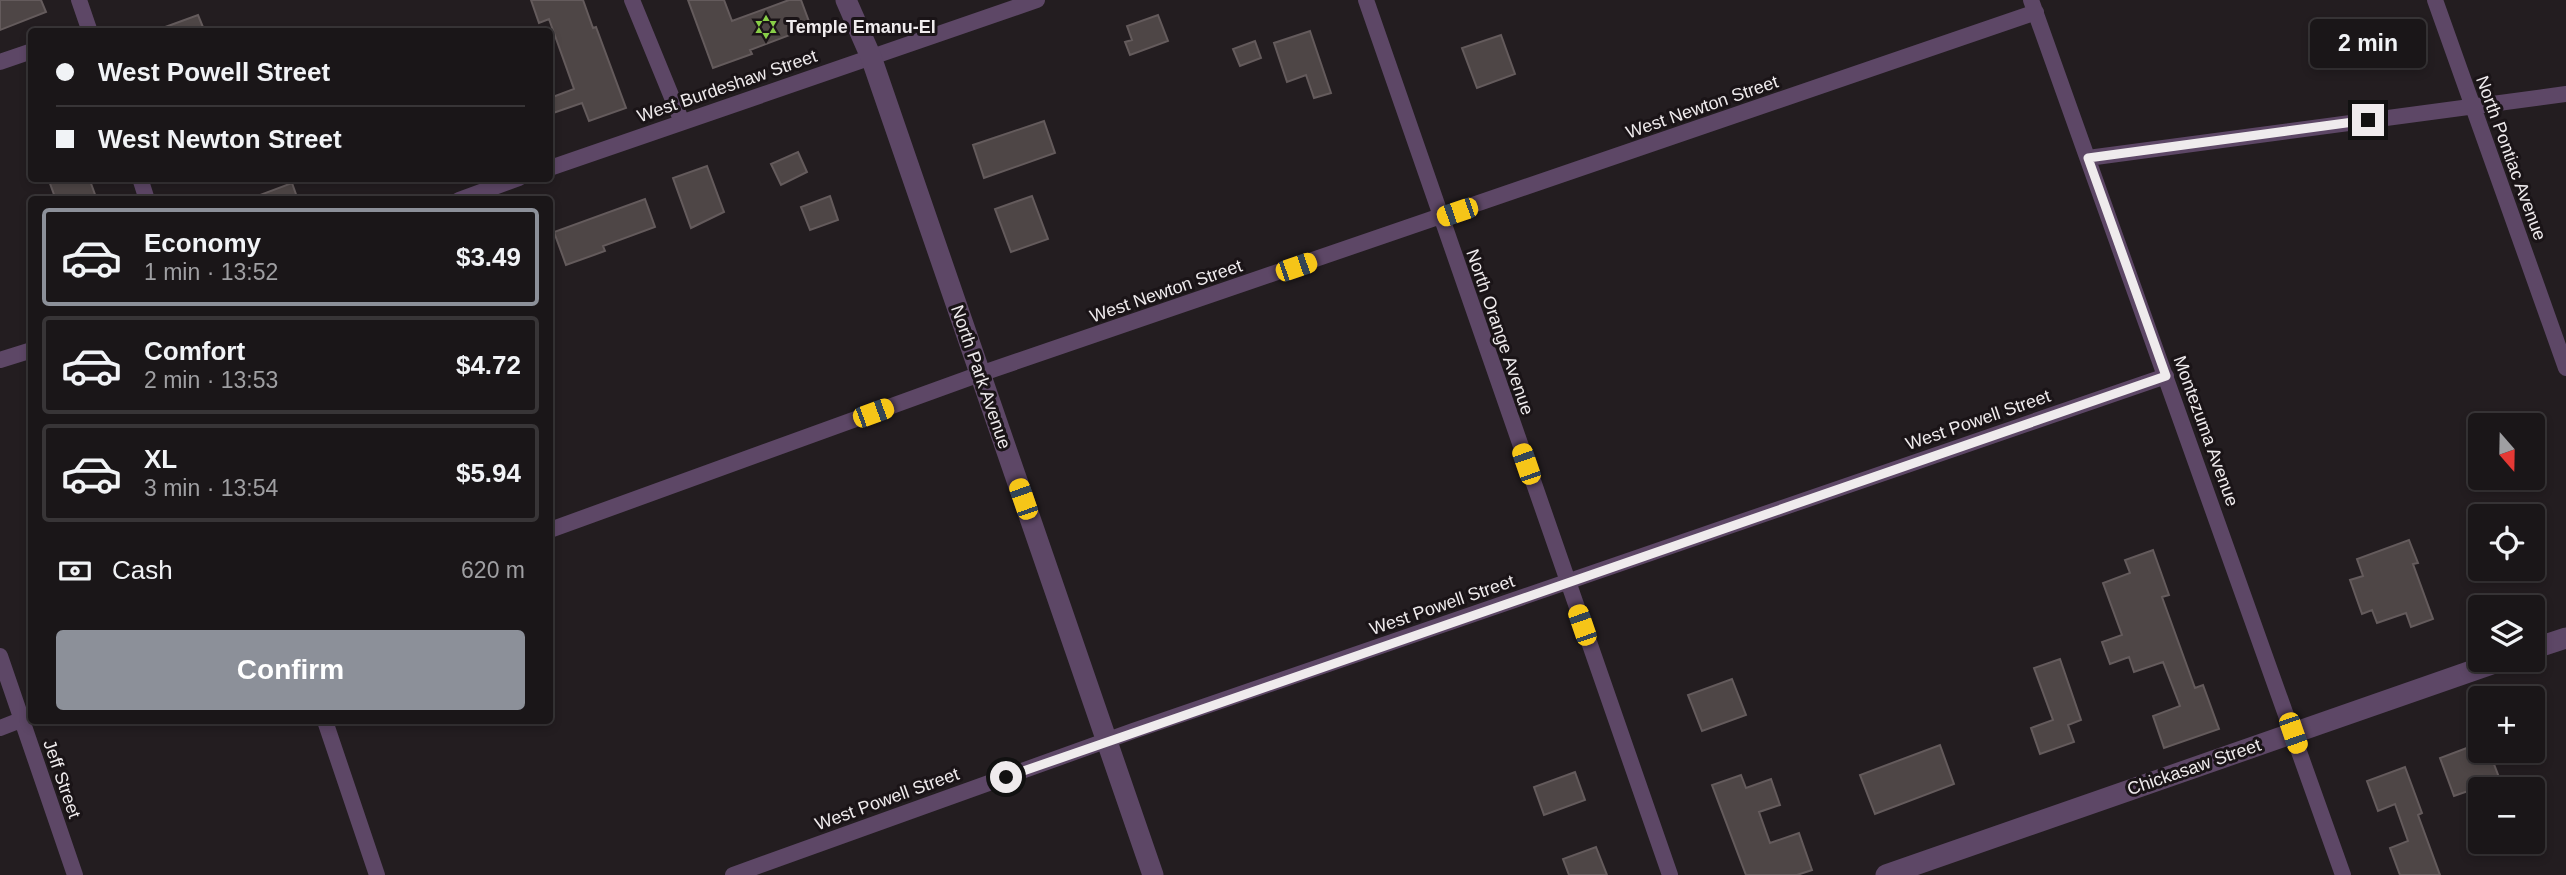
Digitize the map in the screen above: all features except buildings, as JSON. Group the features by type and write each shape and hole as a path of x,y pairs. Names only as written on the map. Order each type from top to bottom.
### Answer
{"street":[{"path":"79,0 88,28"},
{"path":"632,0 682,122"},
{"name":"North Park Avenue","path":"846,0 872,57 1153,875"},
{"name":"West Burdeshaw Street","path":"553,167 1037,0"},
{"name":"North Orange Avenue","path":"1366,0 1670,875"},
{"name":"North Pontiac Avenue","path":"2435,0 2566,368"},
{"name":"West Newton Street","path":"553,529 980,374 1440,218 2033,6"},
{"name":"Montezuma Avenue","path":"2033,6 2343,875"},
{"path":"0,62 28,52"},
{"path":"2088,158 2566,94"},
{"path":"470,196 508,182"},
{"path":"0,360 28,351"},
{"name":"West Powell Street","path":"733,875 1107,740 2166,376"},
{"path":"2545,645 2566,638"},
{"name":"Jeff Street","path":"0,656 26,718 75,875"},
{"name":"Chickasaw Street","path":"1886,875 2468,672"},
{"path":"0,728 26,718"},
{"path":"326,724 377,875"}],"place":[{"name":"Temple Emanu-El","path":"766,27"}],"route":[{"path":"1006,777 1184,713 2166,376 2088,158 2368,120"}]}
